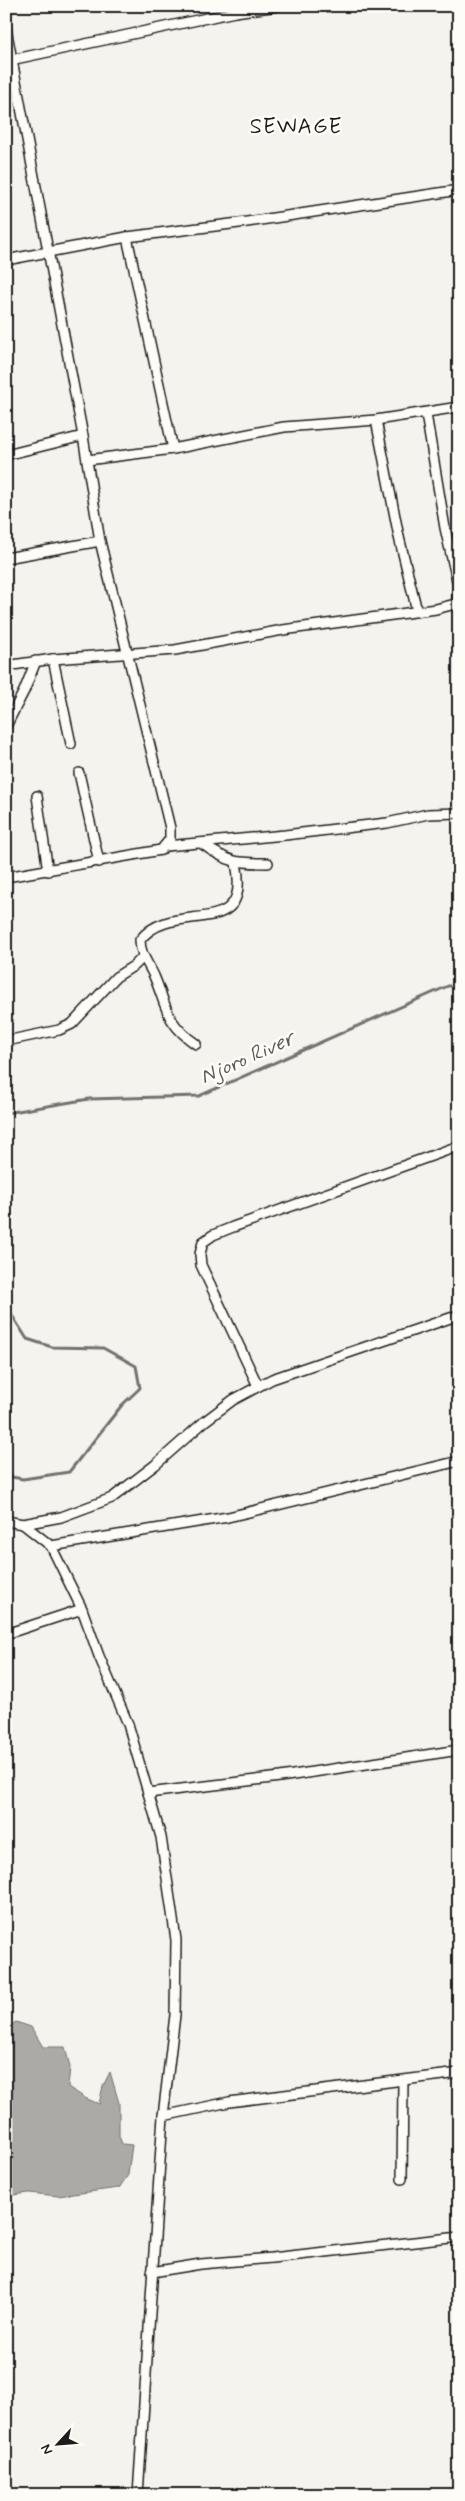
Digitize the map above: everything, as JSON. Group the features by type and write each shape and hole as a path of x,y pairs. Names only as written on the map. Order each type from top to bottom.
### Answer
{"street":[{"path":"10,60 235,12 278,6"},
{"path":"6,28 10,60 49,253 83,436 100,541 126,654 170,828 170,839 166,846 152,853 6,877"},
{"path":"6,260 127,237 247,222 459,190"},
{"path":"127,237 173,449"},
{"path":"87,460 173,449 284,428 376,420 426,414 459,407"},
{"path":"6,666 53,659 175,650 282,630 417,611 458,603 458,585 445,528 426,414"},
{"path":"376,420 399,536 417,611"},
{"path":"6,455 83,436"},
{"path":"6,558 100,541"},
{"path":"53,659 71,744"},
{"path":"6,726 36,661"},
{"path":"80,773 99,862"},
{"path":"37,796 48,871"},
{"path":"166,846 387,824 428,814 459,812"},
{"path":"201,843 215,854 236,863 268,863"},
{"path":"196,1044 174,1025 161,1001 154,977 143,957 140,940 157,925 221,913 231,907 237,898 239,888 236,863"},
{"path":"6,1041 59,1030 72,1024 116,977 136,965 143,957"},
{"path":"258,1386 201,1265 200,1254 203,1242 233,1227 459,1146"},
{"path":"6,1520 23,1524 61,1517 112,1498 155,1465 205,1421 233,1400 258,1386 272,1379 459,1315"},
{"path":"51,1546 228,1517 390,1476 459,1461"},
{"path":"23,1524 51,1546 82,1608 99,1656 128,1724 161,1837 176,1940 176,2015 163,2116 138,2495"},
{"path":"6,1634 82,1608"},
{"path":"148,1794 280,1777 459,1750"},
{"path":"163,2116 229,2102 459,2073"},
{"path":"402,2179 404,2081"},
{"path":"152,2272 201,2264 459,2237"}],"shaded area":[{"path":"16,2022 31,2027 43,2047 65,2047 70,2067 68,2087 85,2098 99,2104 103,2086 110,2072 119,2103 119,2136 122,2144 132,2145 128,2175 119,2188 58,2196 29,2193 6,2196 6,2028"}],"waterway":[{"name":"Njoro River","path":"6,1113 89,1099 199,1096 448,986 459,986"},
{"name":"Njoro River","path":"6,1306 27,1339 52,1347 103,1348 136,1366 140,1388 122,1405 69,1472 23,1479 6,1476"}],"district":[{"name":"SEWAGE","path":"296,127"}]}
